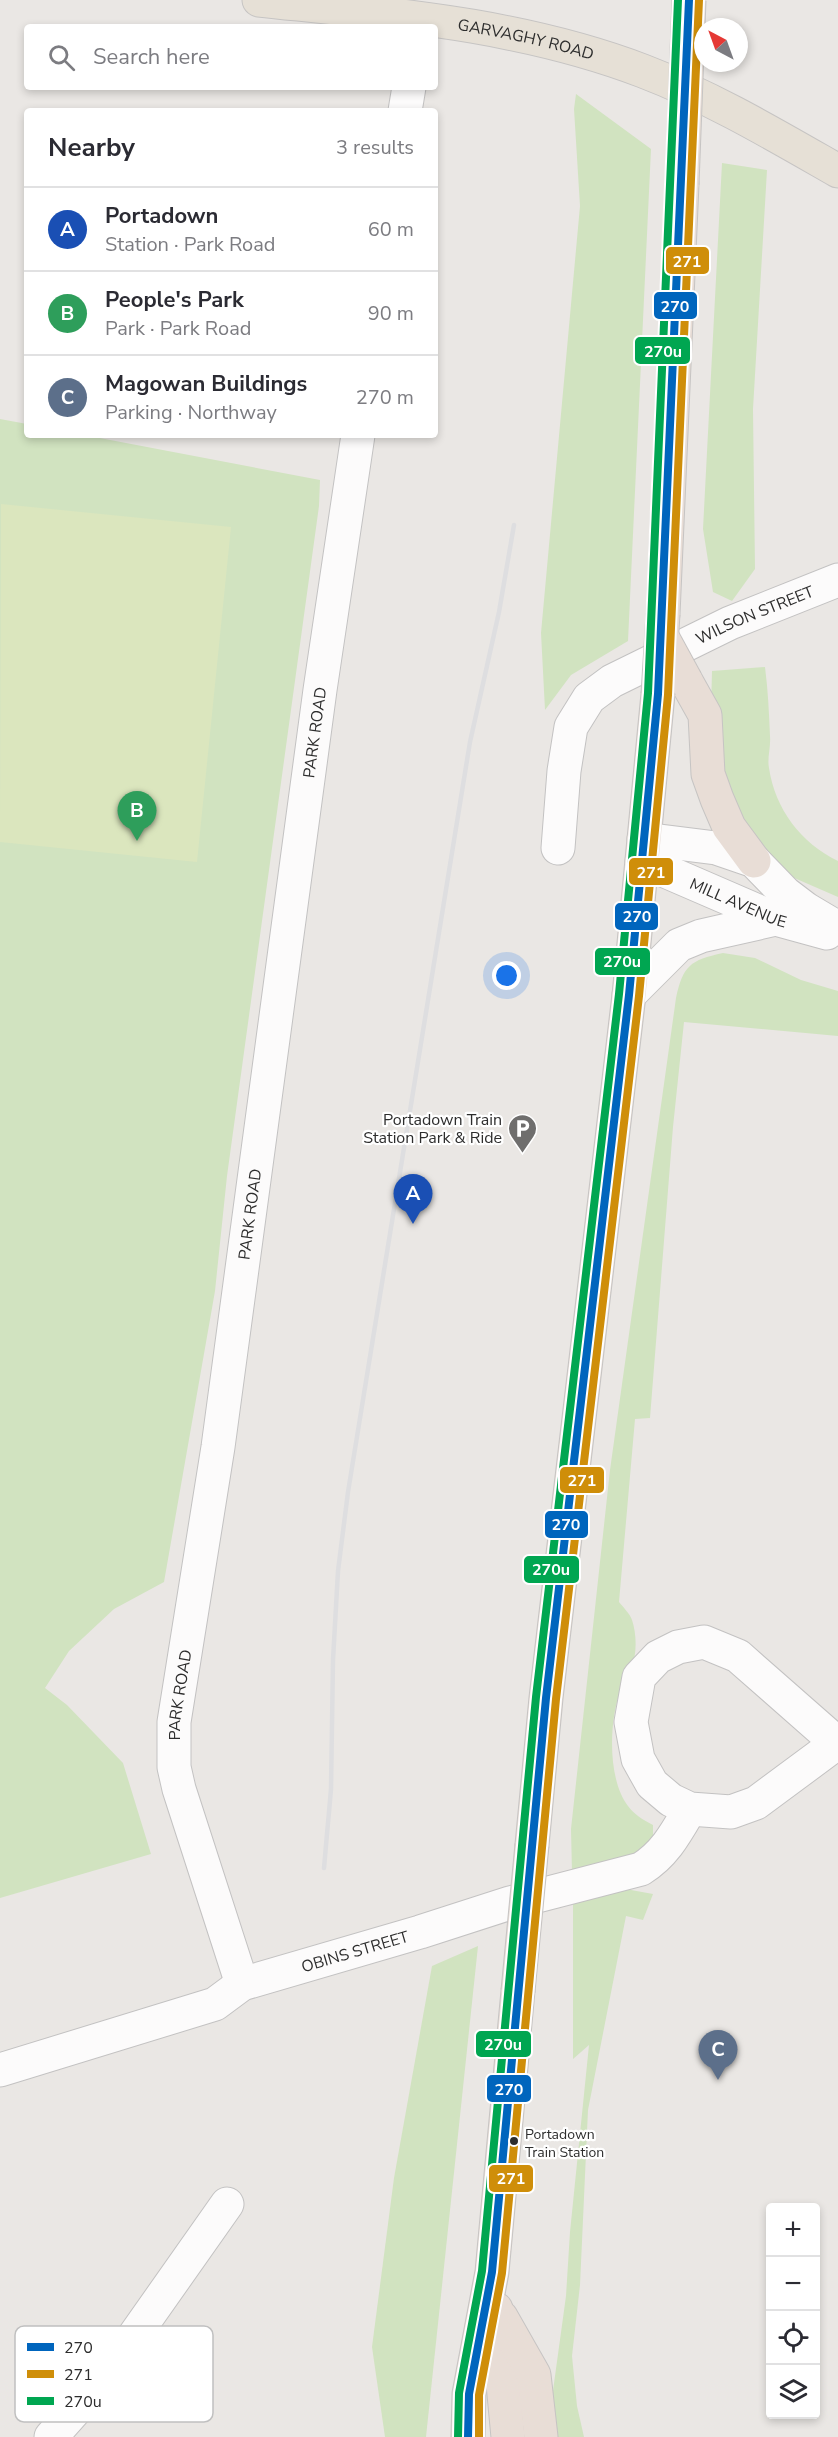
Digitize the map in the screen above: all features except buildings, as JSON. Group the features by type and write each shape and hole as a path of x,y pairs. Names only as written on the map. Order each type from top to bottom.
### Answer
{"highway":[{"path":"468,2437 469,2394 492,2272 546,1698 629,994 643,850 672,687 662,625 689,0"},
{"path":"672,687 705,715 708,774 729,827 754,861"},
{"path":"492,2272 508,2437"},
{"path":"496,2308 534,2375 541,2437"}],"main road":[{"name":"GARVAGHY ROAD","path":"259,0 420,15 512,32 608,59 644,71 745,118 838,171"}],"street":[{"path":"406,108 408,90"},
{"name":"PARK ROAD","path":"242,1984 179,1789 174,1767 174,1722 218,1447 319,702 358,438"},
{"name":"WILSON STREET","path":"558,848 564,771 571,727 589,698 612,681 730,623 838,580"},
{"name":"MILL AVENUE","path":"643,850 716,848 754,861 785,893 838,928"},
{"name":"MILL AVENUE","path":"643,850 776,919 820,933 838,934"},
{"path":"629,994 679,945 701,936 776,919"},
{"path":"705,1642 738,1656 838,1743 756,1803 731,1812 690,1809 671,1800 652,1784 638,1759 631,1722 639,1677 658,1657 678,1647 705,1642"},
{"name":"OBINS STREET","path":"0,2070 216,2004 242,1984 510,1903 641,1869 656,1860 668,1846 690,1809"},
{"path":"141,2326 227,2204"},
{"path":"51,2437 64,2422"}],"green space":[{"path":"576,94 651,149 628,641 571,675 545,710 541,633 580,206 574,109"},
{"path":"722,163 767,170 753,409 755,569 732,601 713,592 703,529"},
{"path":"0,419 24,423 24,438 100,438 320,480 319,506 227,1176 215,1291 164,1582 114,1609 69,1651 45,1688 67,1705 123,1763 151,1854 0,1898"},
{"path":"1,504 231,527 197,862 0,842"},
{"path":"765,667 770,740 769,764 772,783 784,811 801,834 812,845 838,861 838,897 792,877 738,827 716,763 711,710 712,671"},
{"path":"723,953 755,958 801,980 838,991 838,1036 684,1022 673,1127 650,1418 635,1419 619,1602 632,1620 636,1645 631,1670 619,1695 612,1736 614,1767 621,1795 633,1812 653,1825 653,1837 627,1863 572,1873 571,1829 610,1470 676,998 682,978 690,966 703,958"},
{"path":"620,1888 653,1894 643,1920 626,1916 588,2110 580,2285 572,2356 577,2406 584,2437 552,2437 551,2405 566,2296 570,2232 589,2045 573,2059 573,1904"},
{"path":"478,1946 426,2437 385,2437 372,2347 394,2178 432,1966"}],"railway":[{"path":"324,1868 331,1789 333,1660 338,1571 348,1492 470,742 499,612 514,525"}],"transit line":[{"name":"270u","path":"458,2437 459,2393 482,2271 536,1697 619,994 648,693 678,0"},
{"name":"270","path":"468,2437 469,2394 492,2272 546,1698 629,995 658,694 689,0"},
{"name":"271","path":"479,2437 479,2395 502,2273 556,1699 639,996 668,695 699,0"}],"place":[{"name":"People's Park","path":"137,841"},
{"name":"Portadown Train Station Park & Ride","path":"523,1154"},
{"name":"Portadown","path":"413,1224"},
{"name":"Magowan Buildings","path":"718,2080"},
{"name":"Portadown Train Station","path":"514,2141"}]}
